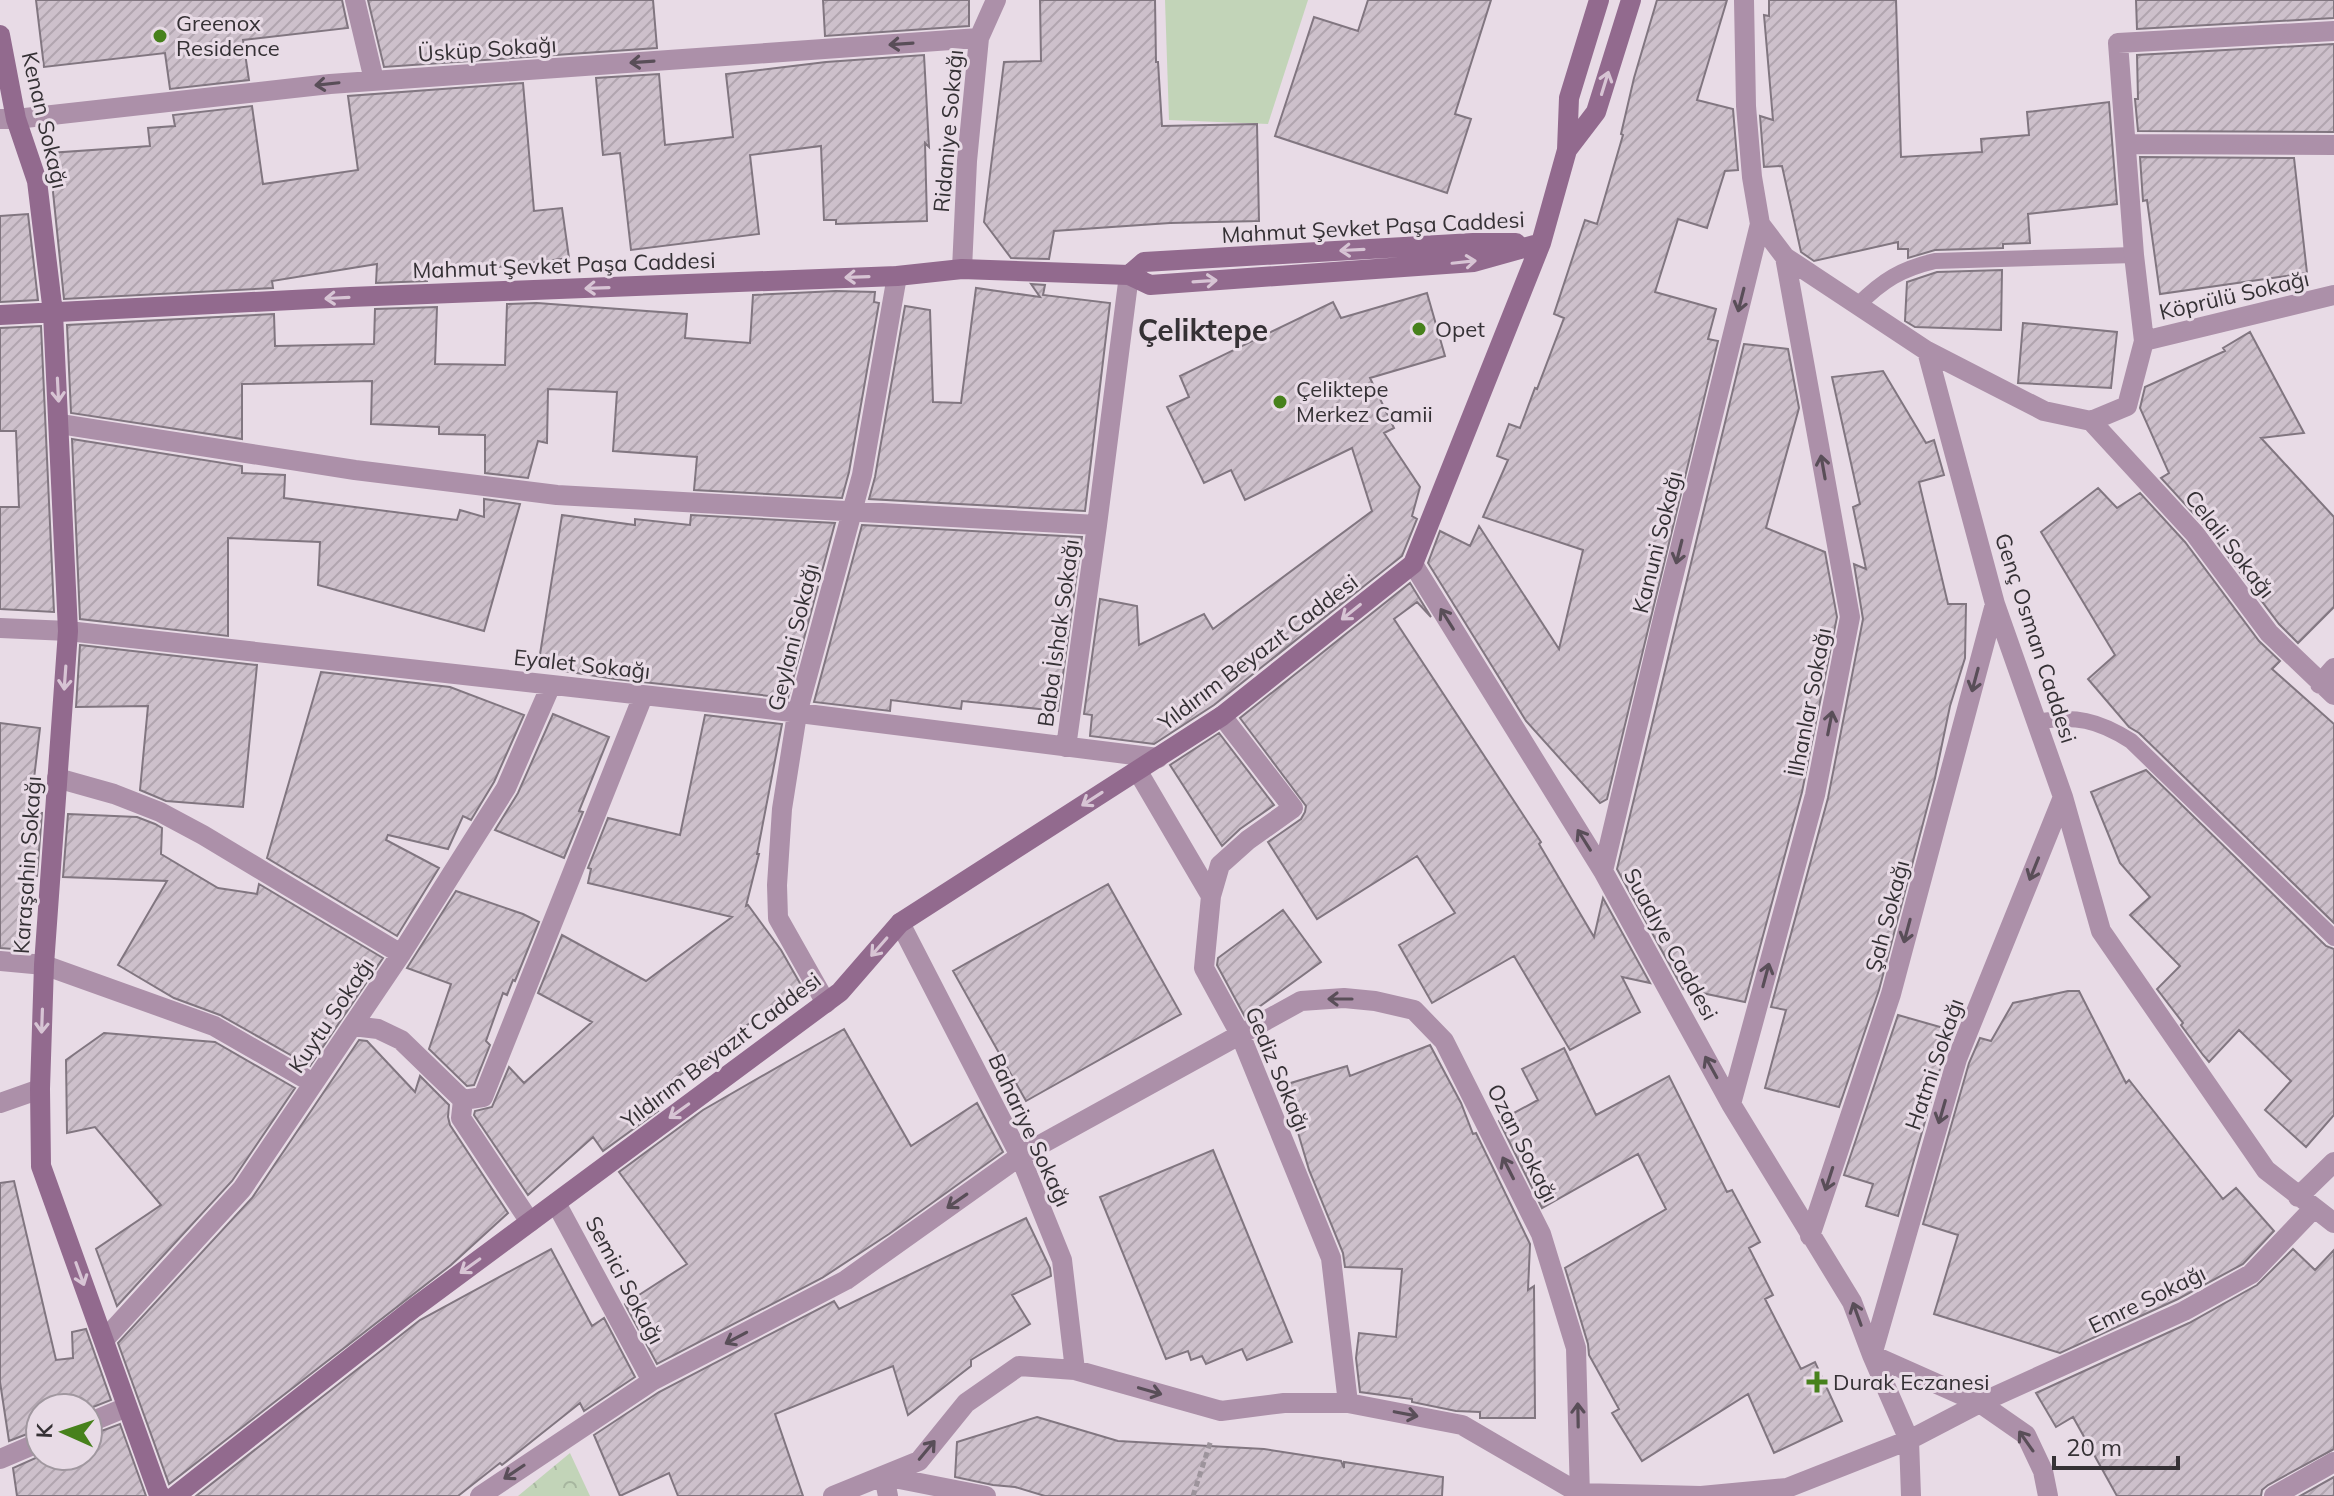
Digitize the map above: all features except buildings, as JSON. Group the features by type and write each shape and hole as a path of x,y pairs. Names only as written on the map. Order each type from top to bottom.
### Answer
{"street":[{"path":"355,0 374,80"},
{"name":"Ridaniye Sokağı","path":"962,269 967,161 979,38 996,0"},
{"path":"1413,564 1541,243 1567,150 1569,98 1599,0"},
{"path":"1567,150 1596,112 1631,0"},
{"path":"1735,0 1744,10 1748,135 1760,224 1785,257 1927,351 2044,411 2091,421 2127,406 2144,341 2134,255 2118,43 2334,31"},
{"name":"Kenan Sokağı","path":"0,35 8,119 37,181 53,313"},
{"name":"Üsküp Sokağı","path":"8,119 374,80 979,38"},
{"path":"2127,144 2334,145"},
{"name":"Kanuni Sokağı","path":"1603,871 1760,224"},
{"name":"Mahmut Şevket Paşa Caddesi","path":"0,315 350,297 897,276 962,269 1129,275 1150,285 1474,262 1541,243"},
{"name":"İlhanlar Sokağı","path":"1731,1104 1815,795 1850,617 1785,257"},
{"name":"Baba İshak Sokağı","path":"1066,747 1129,275"},
{"name":"Geylani Sokağı","path":"826,1003 778,918 782,809 797,714 862,475 897,276"},
{"name":"Köprülü Sokağı","path":"2144,341 2334,295"},
{"name":"Karaşahin Sokağı","path":"53,313 68,631 44,965 41,1166 161,1496"},
{"name":"Genç Osman Caddesi","path":"1927,351 1995,604 2063,797 2101,931 2266,1170 2334,1223"},
{"name":"Celali Sokağı","path":"2091,421 2195,534 2269,633 2327,689"},
{"path":"60,424 355,470 557,495 1097,525"},
{"name":"Suadıye Caddesi","path":"1413,564 1603,871 1731,1104 1852,1302 1909,1440"},
{"name":"Yıldırım Beyazıt Caddesi","path":"175,1496 403,1316 840,992 900,923 1222,716 1413,564"},
{"name":"Şah Sokağı","path":"1810,1236 1891,994 1995,604"},
{"name":"Eyalet Sokağı","path":"0,628 68,631 551,685 1158,758"},
{"path":"2327,689 2334,668"},
{"name":"Kuytu Sokağı","path":"104,1340 242,1189 401,954 506,788 551,685"},
{"path":"463,1100 483,1097 643,696"},
{"name":"Gediz Sokağı","path":"1222,716 1293,808 1248,840 1220,865 1211,896 1204,968 1240,1034 1331,1258 1348,1403"},
{"path":"1137,770 1211,896"},
{"path":"57,778 114,794 160,812 401,954"},
{"name":"Hatmi Sokağı","path":"1872,1355 1957,1059 2063,797"},
{"name":"Bahariye Sokağı","path":"900,923 1020,1156 1062,1260 1075,1370"},
{"path":"0,961 44,965 214,1026 313,1083"},
{"name":"Ozan Sokağı","path":"480,1496 652,1381 846,1280 1020,1156 1301,1001 1344,998 1414,1010 1444,1041 1541,1234 1576,1348 1578,1495"},
{"path":"353,1026 378,1029 401,1040 463,1100"},
{"path":"0,1103 40,1089"},
{"path":"463,1100 461,1118 530,1222"},
{"name":"Emre Sokağı","path":"1578,1495 1701,1496 1787,1488 1909,1440 1980,1403 2184,1311 2251,1274 2334,1162"},
{"name":"Semici Sokağı","path":"556,1203 652,1381"},
{"path":"1872,1355 1980,1403 2026,1435 2043,1471 2048,1496"},
{"path":"886,1486 919,1461 966,1403 1019,1366 1075,1370 1221,1411 1284,1403 1348,1403 1462,1425 1578,1495"},
{"path":"104,1416 127,1407"},
{"path":"1909,1440 1911,1496"},
{"path":"0,1459 24,1449"},
{"path":"2274,1496 2334,1462"},
{"path":"833,1496 886,1486 986,1496"}],"lane":[{"path":"1858,305 1891,276 1935,261 2134,255"},
{"path":"2037,722 2058,718 2079,719 2100,724 2131,741 2334,938"}],"path":[{"path":"1193,1496 1221,1411"}],"green space":[{"path":"1165,0 1308,0 1268,124 1169,120"},
{"path":"570,1453 590,1496 518,1496"}],"place":[{"name":"Greenox Residence","path":"160,36"},
{"name":"Opet","path":"1419,329"},
{"name":"Çeliktepe Merkez Camii","path":"1280,402"},
{"name":"Durak Eczanesi","path":"1817,1382"}],"district":[{"name":"Çeliktepe","path":"1203,330"}]}
